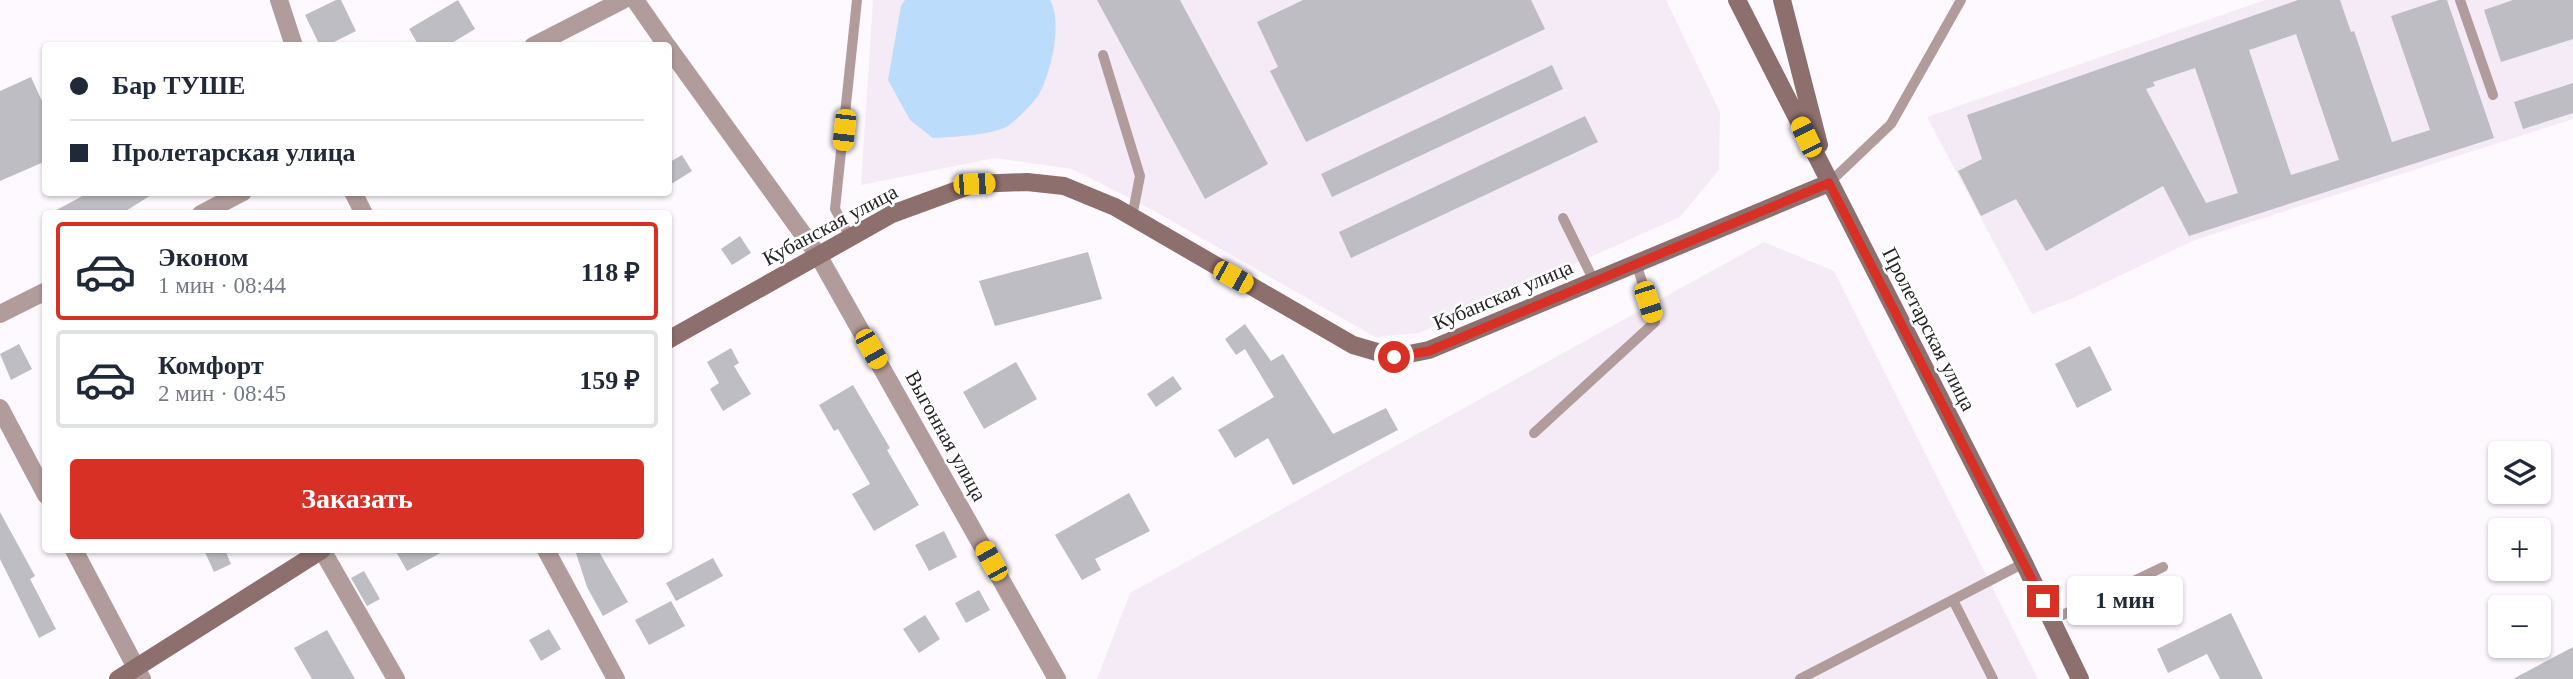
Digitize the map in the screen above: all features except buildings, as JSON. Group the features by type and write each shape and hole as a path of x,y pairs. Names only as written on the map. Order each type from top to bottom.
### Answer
{"street":[{"path":"279,0 293,42"},
{"path":"541,42 623,0"},
{"name":"Выгонная улица","path":"635,0 665,42"},
{"name":"Пролетарская улица","path":"1737,0 2024,563 2080,679"},
{"path":"1782,0 1829,183"},
{"name":"Выгонная улица","path":"672,52 818,255 1057,679"},
{"name":"Кубанская улица","path":"672,338 892,214 974,184 1027,182 1064,187 1115,207 1353,345 1394,357 1429,351 1829,183"},
{"path":"209,210 235,196"},
{"path":"0,313 42,293"},
{"path":"0,408 42,487"},
{"path":"76,553 139,674"},
{"path":"118,679 139,674 318,553"},
{"path":"324,553 396,679"},
{"path":"548,553 616,679"}],"lane":[{"path":"850,237 835,209 857,0"},
{"path":"1829,183 1891,124 1961,0"},
{"path":"2460,0 2493,95"},
{"path":"1103,55 1140,176 1132,217"},
{"path":"1563,218 1594,281"},
{"path":"1534,433 1655,322 1636,263"},
{"path":"1800,679 2024,563"},
{"path":"2052,621 2163,567"},
{"path":"1953,600 1993,679"}],"shaded area":[{"path":"873,0 1666,0 1720,112 1719,170 1680,217 1419,333 1375,337 1149,208 1072,169 995,158 861,185"},
{"path":"2265,0 2573,0 2573,119 2195,240 2073,298 2032,314 1927,117"},
{"path":"1764,242 1834,271 2038,679 1097,679 1130,593"}],"water":[{"path":"905,0 1050,0 1054,9 1054,47 1048,74 1029,107 1008,126 993,132 972,135 933,138 910,120 888,80 901,6"}],"route":[{"path":"1394,357 1429,351 1829,183 2043,601"}]}
